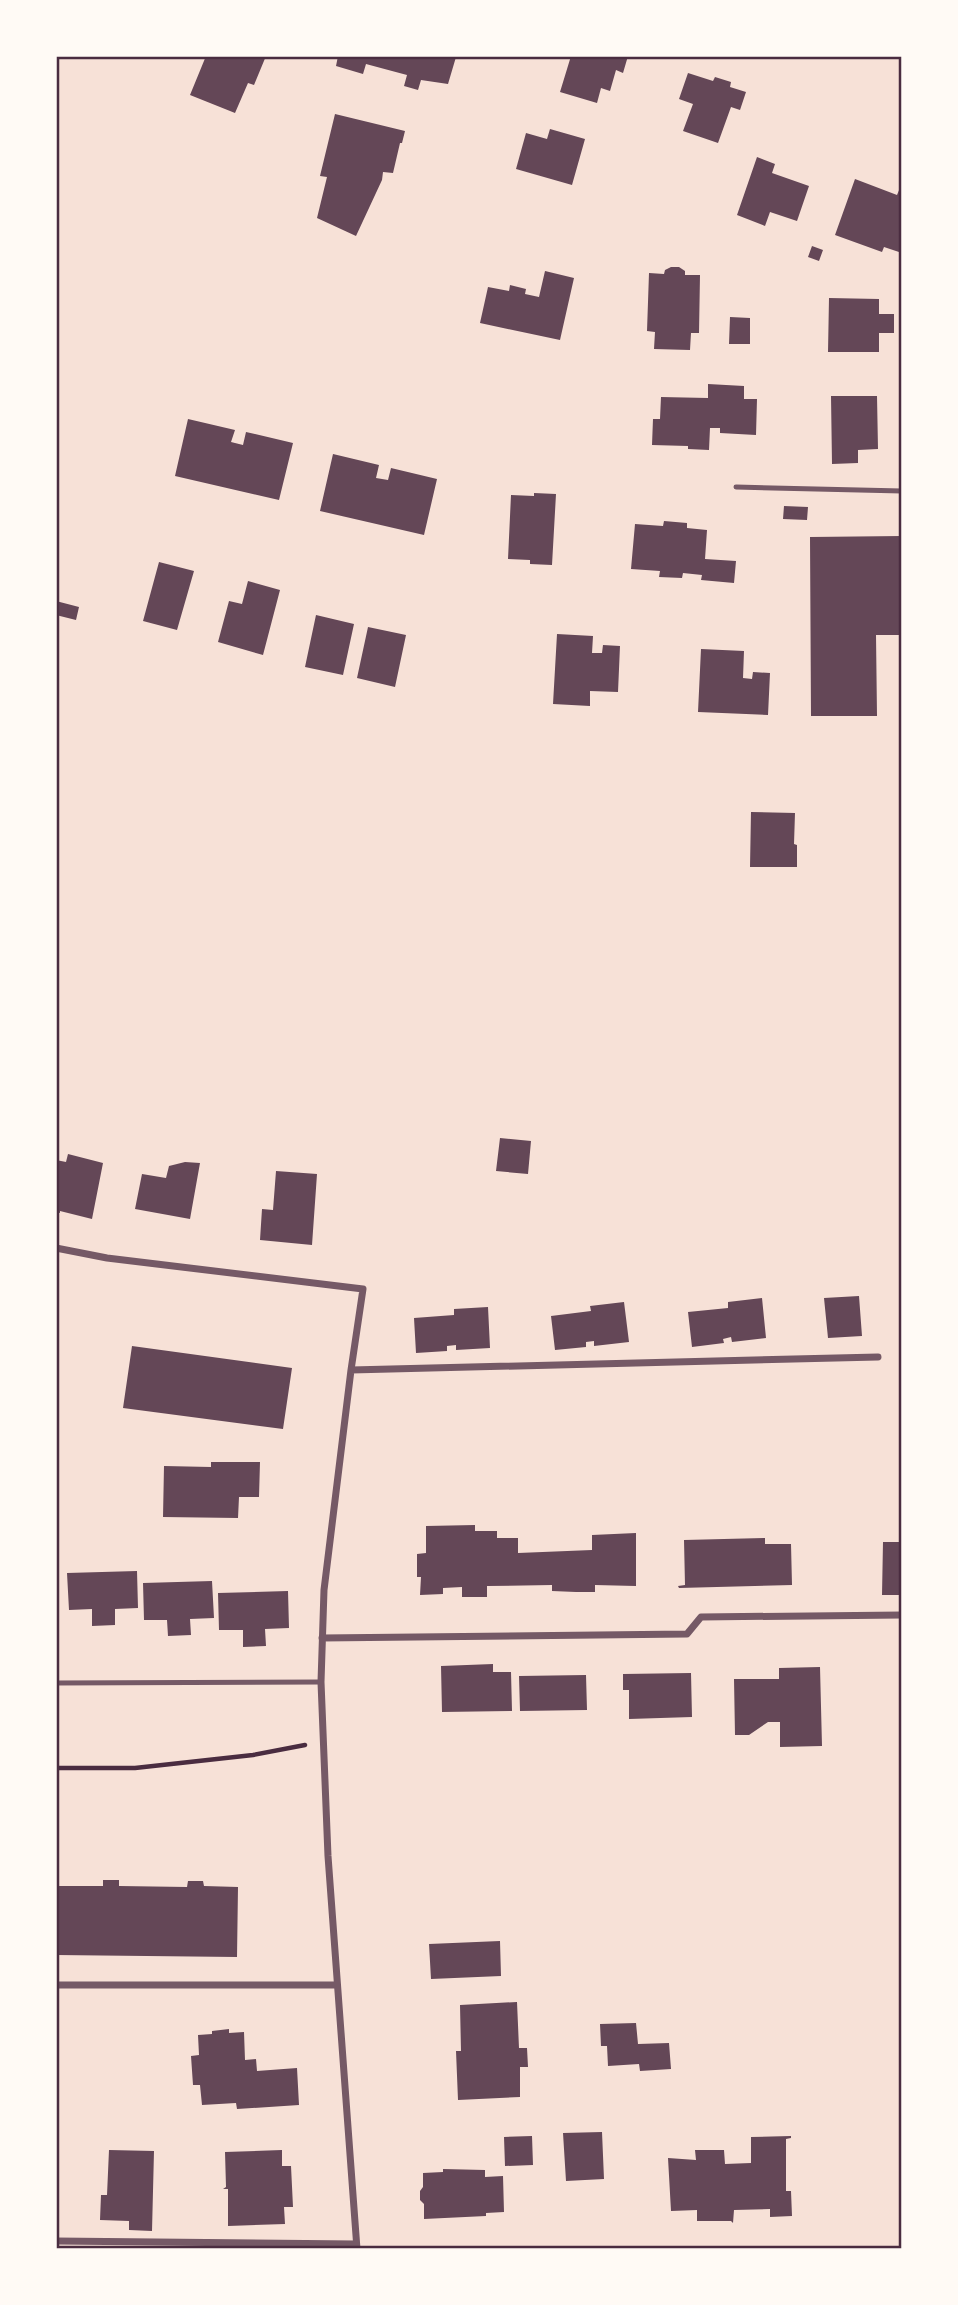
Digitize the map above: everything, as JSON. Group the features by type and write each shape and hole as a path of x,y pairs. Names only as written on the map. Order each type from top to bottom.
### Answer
{"street":[{"path":"56,1248 107,1258 363,1289 324,1590 321,1682 337,1986 356,2247 56,2241"},
{"path":"351,1370 878,1357"},
{"path":"322,1638 687,1634 701,1617 902,1615"},
{"path":"56,1985 337,1986"}],"lane":[{"path":"736,487 902,491"},
{"path":"56,1683 321,1682"}],"path":[{"path":"56,1768 135,1768 253,1755 323,1742"}],"building":[{"path":"206,56 266,56 254,85 248,83 235,113 190,95"},
{"path":"338,56 456,57 448,84 421,80 418,90 404,86 407,75 366,64 363,74 336,66"},
{"path":"571,56 628,56 623,73 616,70 610,91 601,88 597,103 560,92"},
{"path":"688,73 713,81 715,77 731,82 730,87 746,92 740,110 731,107 718,143 683,131 693,104 679,99"},
{"path":"335,114 405,131 393,173 383,172 382,180 356,236 317,218 327,177 320,176"},
{"path":"550,129 585,139 572,185 516,169 526,133 547,139"},
{"path":"757,157 775,164 772,173 809,186 797,221 770,212 765,226 737,215"},
{"path":"855,179 897,195 902,183 902,253 884,247 882,252 835,235"},
{"path":"812,246 823,250 819,261 808,257"},
{"path":"679,267 685,271 685,275 700,275 699,333 691,333 690,350 654,349 655,332 647,331 649,273 664,274 665,270"},
{"path":"545,271 574,278 560,340 480,323 488,287 509,291 510,285 526,289 525,294 539,297"},
{"path":"829,298 879,299 879,314 894,314 894,333 879,333 879,352 828,352"},
{"path":"730,317 750,318 750,344 729,344"},
{"path":"708,384 744,386 744,399 757,399 756,435 720,433 720,428 710,428 709,450 688,449 688,446 652,445 653,419 660,419 661,397 708,398"},
{"path":"831,396 877,396 878,449 858,450 858,463 832,464"},
{"path":"188,419 235,430 231,442 243,445 246,432 293,443 279,500 175,476"},
{"path":"333,454 379,465 376,478 388,480 391,468 437,479 424,535 320,511"},
{"path":"534,493 556,494 552,565 508,559 511,495 534,496"},
{"path":"784,506 808,507 807,520 783,519"},
{"path":"664,521 687,523 687,528 707,530 705,559 736,561 734,583 701,580 702,575 683,573 682,578 659,577 660,571 631,569 635,524 663,526"},
{"path":"902,536 902,635 876,635 877,716 811,716 810,537"},
{"path":"159,562 194,571 177,630 143,621"},
{"path":"248,581 280,590 263,655 218,642 229,601 242,604"},
{"path":"56,601 79,607 76,620 56,615"},
{"path":"316,615 354,624 343,675 305,667"},
{"path":"368,627 406,635 395,687 357,678"},
{"path":"557,634 593,636 592,653 602,653 603,645 620,646 618,692 590,691 590,706 553,704"},
{"path":"701,649 744,651 743,678 752,679 753,672 770,673 768,715 698,712"},
{"path":"751,812 795,813 794,844 797,845 797,867 750,867"},
{"path":"500,1138 531,1141 528,1174 496,1171"},
{"path":"68,1154 103,1163 92,1219 56,1212 56,1160 66,1162"},
{"path":"185,1162 200,1163 190,1219 135,1209 142,1174 166,1178 169,1166"},
{"path":"276,1171 317,1174 312,1245 260,1240 262,1209 273,1210"},
{"path":"859,1296 862,1336 828,1338 824,1298"},
{"path":"762,1298 766,1338 732,1342 731,1337 723,1339 724,1343 692,1347 688,1312 728,1308 728,1302"},
{"path":"624,1302 629,1342 594,1346 594,1341 586,1342 586,1347 555,1350 551,1316 591,1311 590,1306"},
{"path":"488,1307 490,1348 456,1350 456,1345 447,1346 447,1351 416,1353 414,1318 454,1315 454,1309"},
{"path":"132,1346 292,1368 283,1429 123,1408"},
{"path":"211,1462 260,1462 259,1497 239,1497 238,1518 163,1517 164,1466 211,1467"},
{"path":"475,1525 475,1531 497,1531 497,1538 518,1538 518,1553 592,1550 592,1535 636,1533 636,1586 595,1585 595,1592 576,1592 552,1591 552,1585 487,1586 487,1597 462,1597 462,1587 443,1588 443,1594 420,1595 421,1577 417,1577 417,1554 426,1553 426,1526"},
{"path":"765,1538 765,1544 791,1544 792,1585 679,1588 678,1586 685,1585 684,1540"},
{"path":"883,1542 902,1542 902,1595 882,1595"},
{"path":"137,1571 138,1608 115,1609 115,1625 92,1626 92,1609 69,1610 67,1573"},
{"path":"212,1581 214,1618 190,1619 191,1635 168,1636 167,1620 144,1620 143,1583"},
{"path":"288,1591 289,1628 265,1629 266,1646 243,1647 243,1630 219,1630 218,1593"},
{"path":"493,1664 493,1672 511,1672 512,1711 442,1712 441,1666"},
{"path":"820,1667 822,1746 780,1747 780,1722 768,1722 749,1735 735,1735 734,1679 779,1679 779,1668"},
{"path":"691,1673 692,1717 629,1719 629,1690 623,1690 623,1674"},
{"path":"586,1675 587,1710 520,1711 519,1676"},
{"path":"103,1880 119,1880 119,1886 187,1887 188,1881 203,1881 204,1886 238,1887 237,1957 56,1955 56,1886 103,1886"},
{"path":"500,1941 501,1976 431,1979 429,1944"},
{"path":"517,2002 519,2048 527,2048 528,2067 520,2067 520,2097 458,2100 456,2051 461,2051 460,2005"},
{"path":"636,2023 638,2044 669,2043 671,2069 640,2071 639,2064 608,2066 607,2046 601,2046 600,2024"},
{"path":"229,2029 229,2033 244,2032 245,2060 256,2059 257,2071 297,2068 299,2105 237,2109 236,2103 202,2105 200,2085 193,2085 191,2056 199,2055 198,2035"},
{"path":"602,2132 604,2179 566,2181 563,2133"},
{"path":"532,2136 533,2165 505,2166 504,2137"},
{"path":"791,2136 786,2139 786,2191 791,2191 792,2216 770,2217 770,2209 734,2210 733,2223 697,2221 697,2210 671,2211 668,2158 696,2160 695,2150 724,2150 725,2164 751,2163 751,2137"},
{"path":"109,2150 154,2151 152,2231 129,2230 129,2221 100,2220 101,2195 107,2195"},
{"path":"282,2150 282,2166 291,2166 293,2207 284,2207 285,2224 228,2226 228,2189 223,2189 226,2187 225,2152"},
{"path":"443,2169 485,2170 485,2177 503,2176 504,2212 486,2213 486,2216 424,2219 424,2204 420,2200 423,2173 443,2172"}]}
